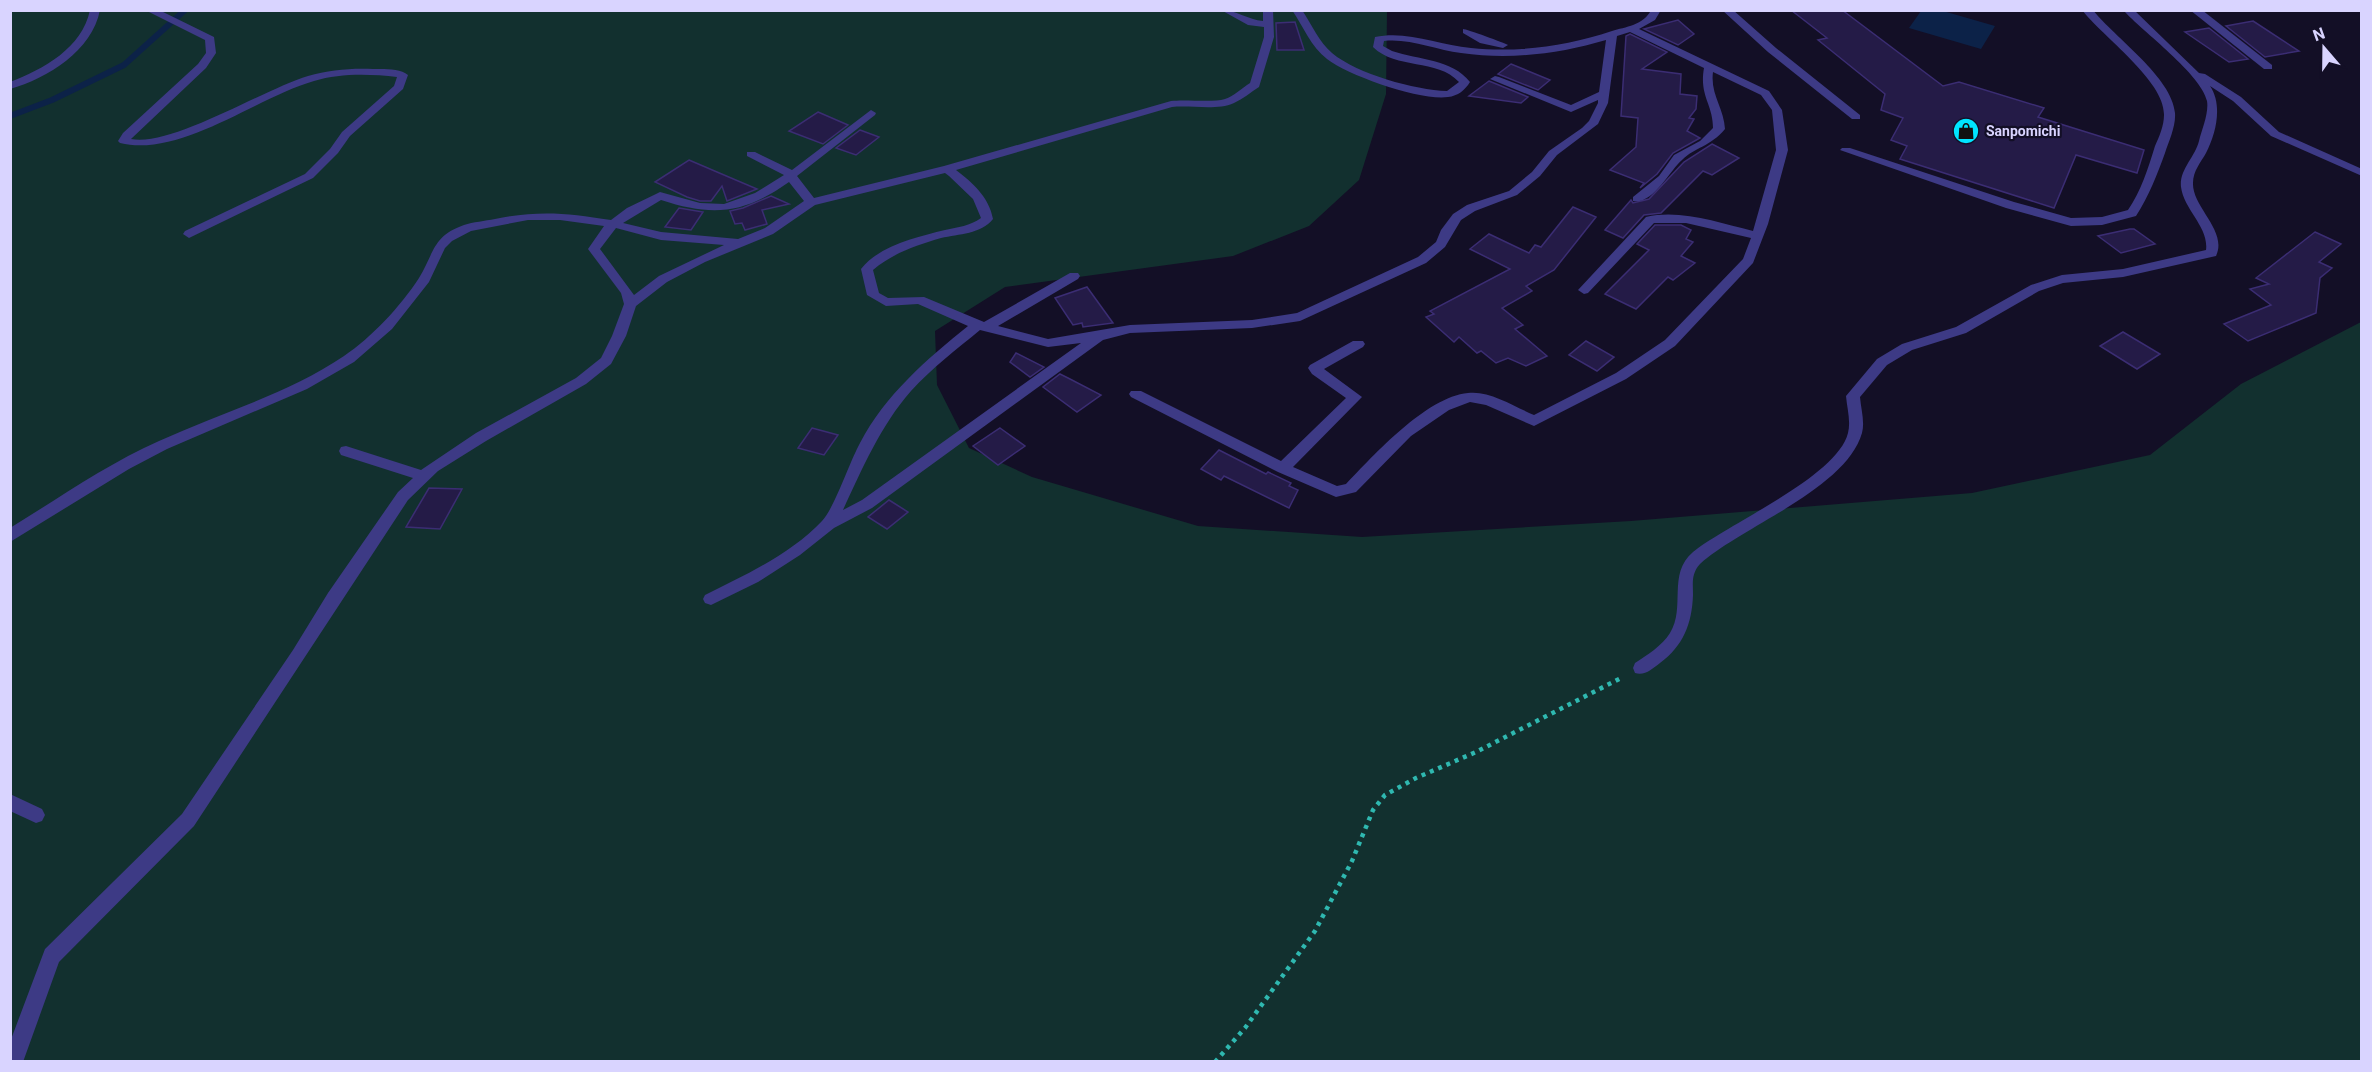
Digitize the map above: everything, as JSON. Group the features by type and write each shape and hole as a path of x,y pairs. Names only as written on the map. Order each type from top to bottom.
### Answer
{"street":[{"path":"10,86 51,67 74,51 95,19 95,10"},
{"path":"150,10 210,39 211,53 202,66 127,135 124,141 129,144 140,145 159,141 229,115 286,87 314,78 353,72 403,75 399,87 346,134 334,151 309,176 189,234"},
{"path":"1226,10 1252,23 1268,24"},
{"path":"630,304 663,279 701,258 769,231 811,202 947,169 1171,104 1191,102 1216,104 1230,101 1255,85 1269,38 1268,10"},
{"path":"1297,10 1318,44 1331,57 1357,71 1389,82 1448,94 1461,88 1465,82 1461,75 1449,68 1388,54 1378,47 1379,39 1390,36 1447,48 1518,55 1542,52 1631,29 1650,20 1656,10"},
{"path":"1727,10 1772,50 1856,117"},
{"path":"1846,150 2010,206 2071,222 2102,221 2132,213 2145,194 2170,112 2165,97 2155,81 2096,24 2087,10"},
{"path":"1641,668 1678,637 1686,576 1695,561 1746,523 1792,496 1827,470 1845,452 1855,435 1853,396 1882,362 1907,347 1961,330 2035,288 2062,279 2123,273 2212,253 2214,248 2210,234 2189,198 2187,184 2190,167 2204,144 2212,101 2211,94 2158,36 2128,10"},
{"path":"2195,10 2268,67"},
{"path":"1136,394 1336,492 1351,488 1406,432 1444,407 1469,397 1489,401 1534,421 1621,376 1670,343 1749,260 1782,150 1777,111 1765,93 1631,29"},
{"path":"1467,31 1484,41 1542,52"},
{"path":"947,169 972,190 986,210 987,219 980,226 930,238 876,260 867,269 869,279 873,295 886,302 920,300 982,326 1048,343 1130,329 1252,324 1300,317 1422,260 1441,244 1447,230 1457,217 1471,208 1513,193 1536,174 1553,153 1586,130 1594,122 1603,103 1612,35"},
{"path":"1637,200 1663,178 1678,157 1704,142 1719,129 1718,116 1706,94 1705,81 1709,67"},
{"path":"2187,68 2237,99 2275,134 2361,173"},
{"path":"1495,79 1571,109 1603,94"},
{"path":"13,1062 52,957 188,820 299,655 383,522 403,496 433,467 481,437 581,381 606,361 619,336 630,304 627,292 594,249 600,237 633,209 660,195 702,207 725,208 746,202 791,176 871,113"},
{"path":"751,154 787,171 811,202"},
{"path":"10,536 124,465 162,445 302,386 349,359 387,326 424,279 440,246 448,238 467,228 528,216 560,216 614,224 660,236 740,243"},
{"path":"1584,290 1650,220 1656,218 1673,218 1758,236"},
{"path":"829,524 867,443 906,388 943,353 982,326 1074,276"},
{"path":"711,599 753,578 795,551 829,524 867,504 1099,336"},
{"path":"1283,468 1355,397 1315,368 1358,344"},
{"path":"346,451 365,459 424,476"},
{"path":"10,802 36,815"}],"path":[{"path":"1215,1062 1245,1028 1315,931 1352,861 1373,810 1385,795 1416,778 1476,752 1641,668"}],"green space":[{"path":"10,11 1387,11 1386,94 1359,180 1309,226 1233,256 1005,287 935,331 937,385 969,448 1032,477 1198,526 1362,537 1631,521 1972,493 2150,455 2241,384 2361,322 2361,1061 11,1061"}],"water":[{"path":"1921,11 1943,11 1995,26 1981,49 1909,28"}],"building":[{"path":"1791,10 1842,10 1943,86 1959,82 2044,108 2038,117 2144,150 2137,173 2076,155 2054,208 1900,159 1907,146 1891,140 1903,118 1881,110 1885,94 1818,40 1827,38"},
{"path":"1678,20 1694,34 1678,45 1644,29"},
{"path":"2253,21 2299,51 2265,57 2226,26"},
{"path":"1295,22 1304,50 1277,50 1276,23"},
{"path":"2209,28 2248,59 2229,62 2185,32"},
{"path":"1630,34 1667,52 1642,69 1681,74 1680,94 1697,96 1696,109 1689,118 1694,119 1687,131 1700,138 1673,153 1657,174 1640,188 1644,183 1610,170 1636,147 1638,118 1621,116 1626,36"},
{"path":"1511,64 1550,80 1538,90 1498,74"},
{"path":"1489,81 1528,97 1521,103 1469,96"},
{"path":"818,112 848,125 823,144 789,131"},
{"path":"860,130 879,137 856,155 836,148"},
{"path":"1712,144 1739,158 1712,175 1703,171 1661,213 1644,215 1623,238 1605,230 1631,200 1633,203 1649,199 1684,162"},
{"path":"689,160 757,189 727,201 722,186 711,201 700,201 655,182"},
{"path":"771,196 789,204 762,210 767,224 745,230 742,223 735,224 730,211"},
{"path":"1573,207 1596,217 1554,270 1526,286 1532,291 1502,308 1523,325 1515,329 1547,356 1526,366 1508,358 1496,363 1481,351 1477,353 1459,337 1454,342 1426,317 1434,314 1430,311 1510,269 1470,249 1489,234 1529,253 1535,245 1541,247"},
{"path":"679,208 703,212 691,230 665,227"},
{"path":"1655,225 1681,225 1691,230 1686,239 1693,242 1681,256 1695,263 1673,280 1668,277 1636,309 1605,294 1649,250 1637,244"},
{"path":"2134,229 2155,244 2121,253 2098,236"},
{"path":"2315,232 2341,244 2319,262 2332,268 2320,278 2316,313 2248,341 2224,324 2271,305 2250,289 2269,284 2256,278"},
{"path":"1087,287 1113,323 1083,327 1082,323 1073,325 1055,298"},
{"path":"2123,332 2160,354 2137,369 2100,346"},
{"path":"1586,341 1614,357 1597,371 1569,355"},
{"path":"1016,353 1044,367 1030,377 1010,362"},
{"path":"1060,374 1101,395 1077,412 1043,387"},
{"path":"812,428 838,435 824,455 798,448"},
{"path":"1000,428 1025,446 998,465 973,446"},
{"path":"1219,450 1266,474 1268,472 1291,483 1289,486 1298,490 1289,508 1224,476 1221,480 1201,469"},
{"path":"429,488 462,489 440,529 406,527"},
{"path":"889,500 908,512 887,529 868,517"}],"waterway":[{"path":"10,116 52,100 124,65 185,10"}],"place":[{"name":"Sanpomichi","path":"1966,131"}]}
